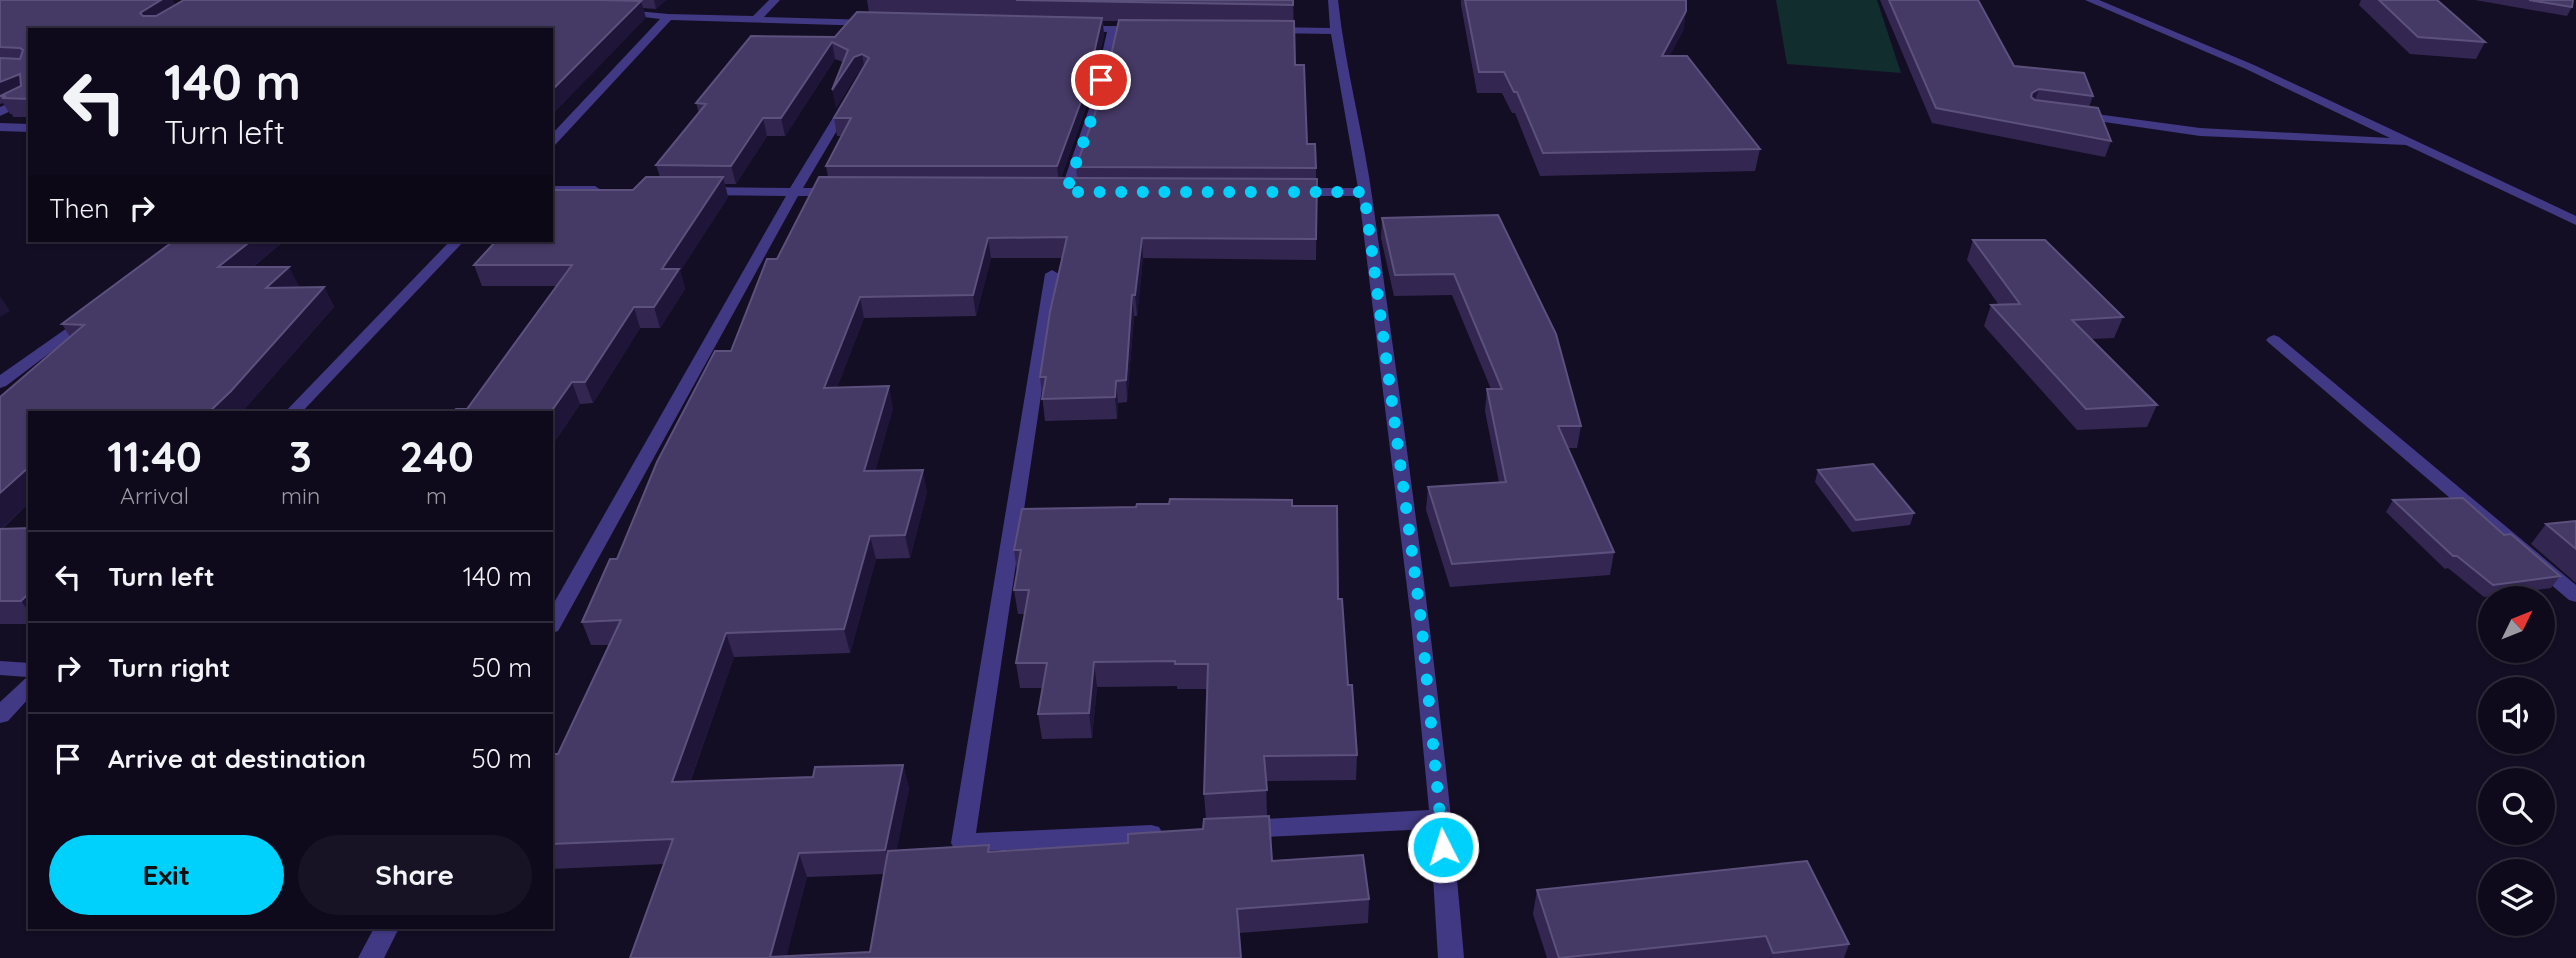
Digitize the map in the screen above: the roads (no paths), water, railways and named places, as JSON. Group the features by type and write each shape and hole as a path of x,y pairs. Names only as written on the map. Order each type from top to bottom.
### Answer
{"street":[{"path":"755,20 775,0"},
{"path":"1333,0 1364,192 1421,620 1441,819 1451,958"},
{"path":"2090,0 2250,67 2576,221"},
{"path":"603,10 645,12 668,17 885,24"},
{"path":"553,140 668,17"},
{"path":"1073,28 1155,30"},
{"path":"1066,192 1096,106 1113,29"},
{"path":"1252,30 1336,30"},
{"path":"553,622 794,192 857,88"},
{"path":"0,112 28,98"},
{"path":"2062,114 2200,132 2415,143"},
{"path":"0,127 28,128"},
{"path":"553,190 605,190"},
{"path":"686,191 848,192"},
{"path":"1283,192 1364,192"},
{"path":"294,411 456,242"},
{"path":"1052,274 963,843 1168,833"},
{"path":"0,383 101,307"},
{"path":"2274,340 2576,595"},
{"path":"0,668 28,670"},
{"path":"0,715 28,686"},
{"path":"1223,830 1441,819"},
{"path":"371,958 386,929"}]}
